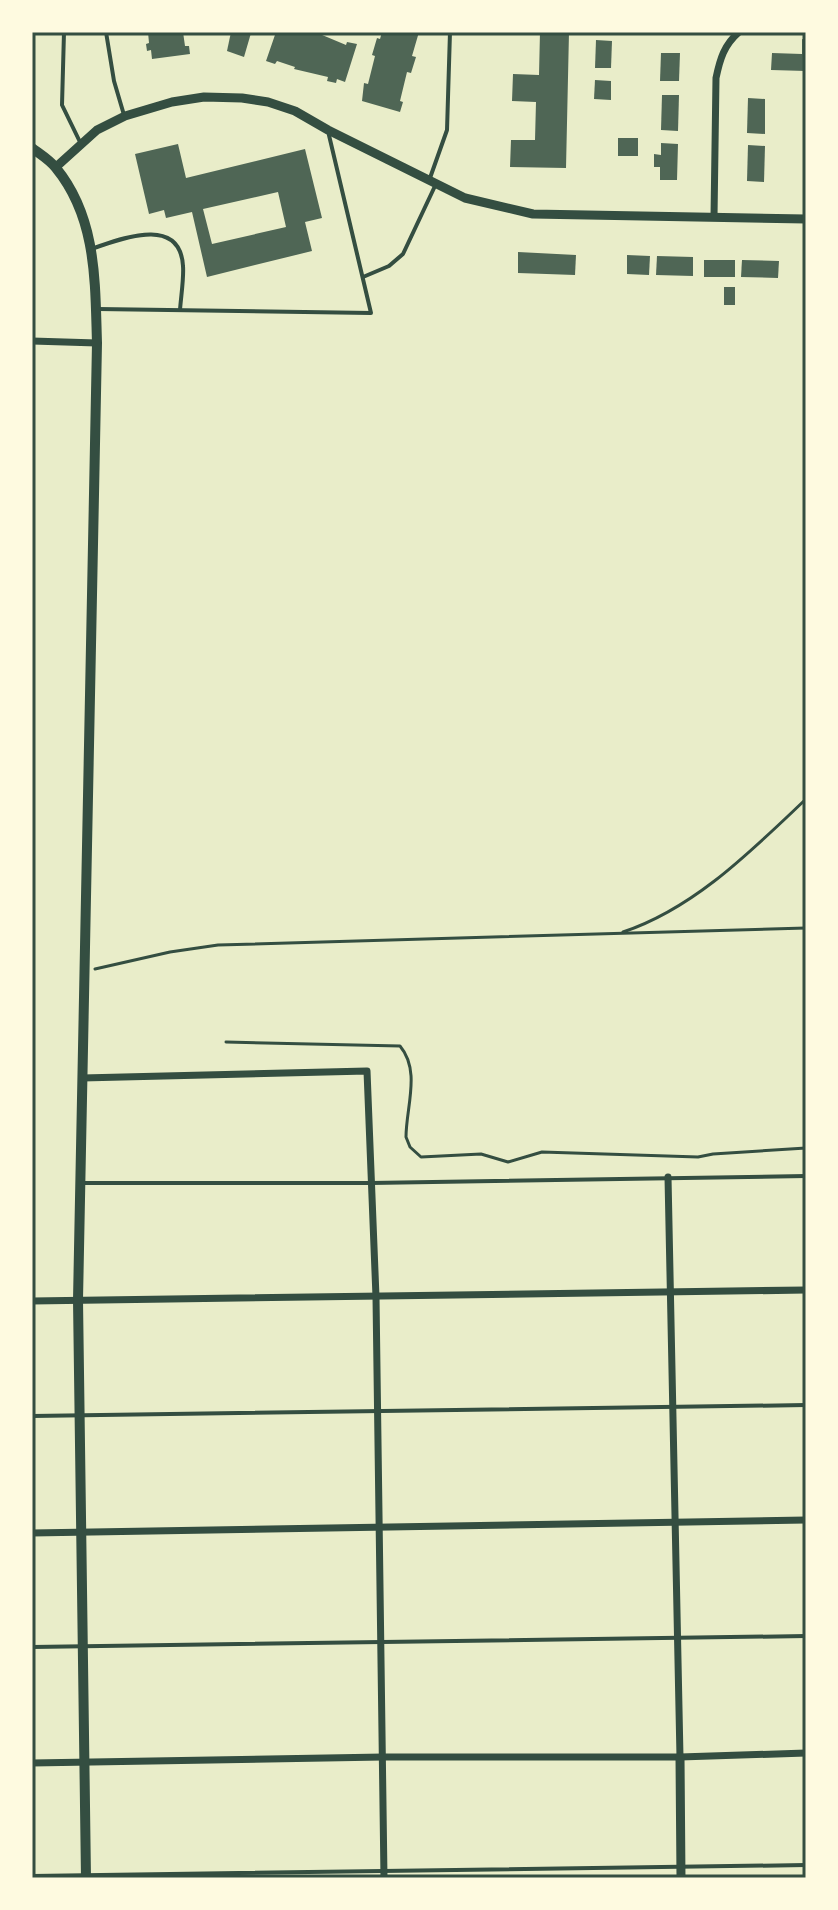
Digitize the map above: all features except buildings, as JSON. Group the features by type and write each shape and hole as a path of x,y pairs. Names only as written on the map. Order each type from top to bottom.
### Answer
{"main road":[{"path":"34,152 56,167 82,212 91,248 96,309 78,1300 86,1877"}],"street":[{"path":"714,217 716,78 720,58 729,40 739,32"},
{"path":"56,167 97,130 125,116 172,102 204,97 242,98 295,111 465,198 533,214 806,219"},
{"path":"32,341 97,343"},
{"path":"82,1078 367,1071 376,1297 384,1874"},
{"path":"668,1177 681,1878"},
{"path":"32,1301 806,1290"},
{"path":"32,1533 806,1520"},
{"path":"32,1763 806,1753"}],"lane":[{"path":"64,32 62,105 81,144"},
{"path":"106,32 114,81 125,116"},
{"path":"363,277 389,266 403,254 433,182 447,130 450,32"},
{"path":"96,309 371,313 328,130"},
{"path":"91,248 143,234 164,236 176,248 183,266 180,310"},
{"path":"80,1183 371,1183 806,1176"},
{"path":"32,1416 806,1405"},
{"path":"32,1647 806,1636"},
{"path":"32,1876 384,1874 806,1865"}],"path":[{"path":"618,934 657,919 708,886 806,799"},
{"path":"84,971 218,945 806,928"},
{"path":"226,1042 400,1046 406,1053 411,1070 406,1137 410,1147 421,1157 481,1154 508,1162 542,1152 698,1157 806,1148"}]}
